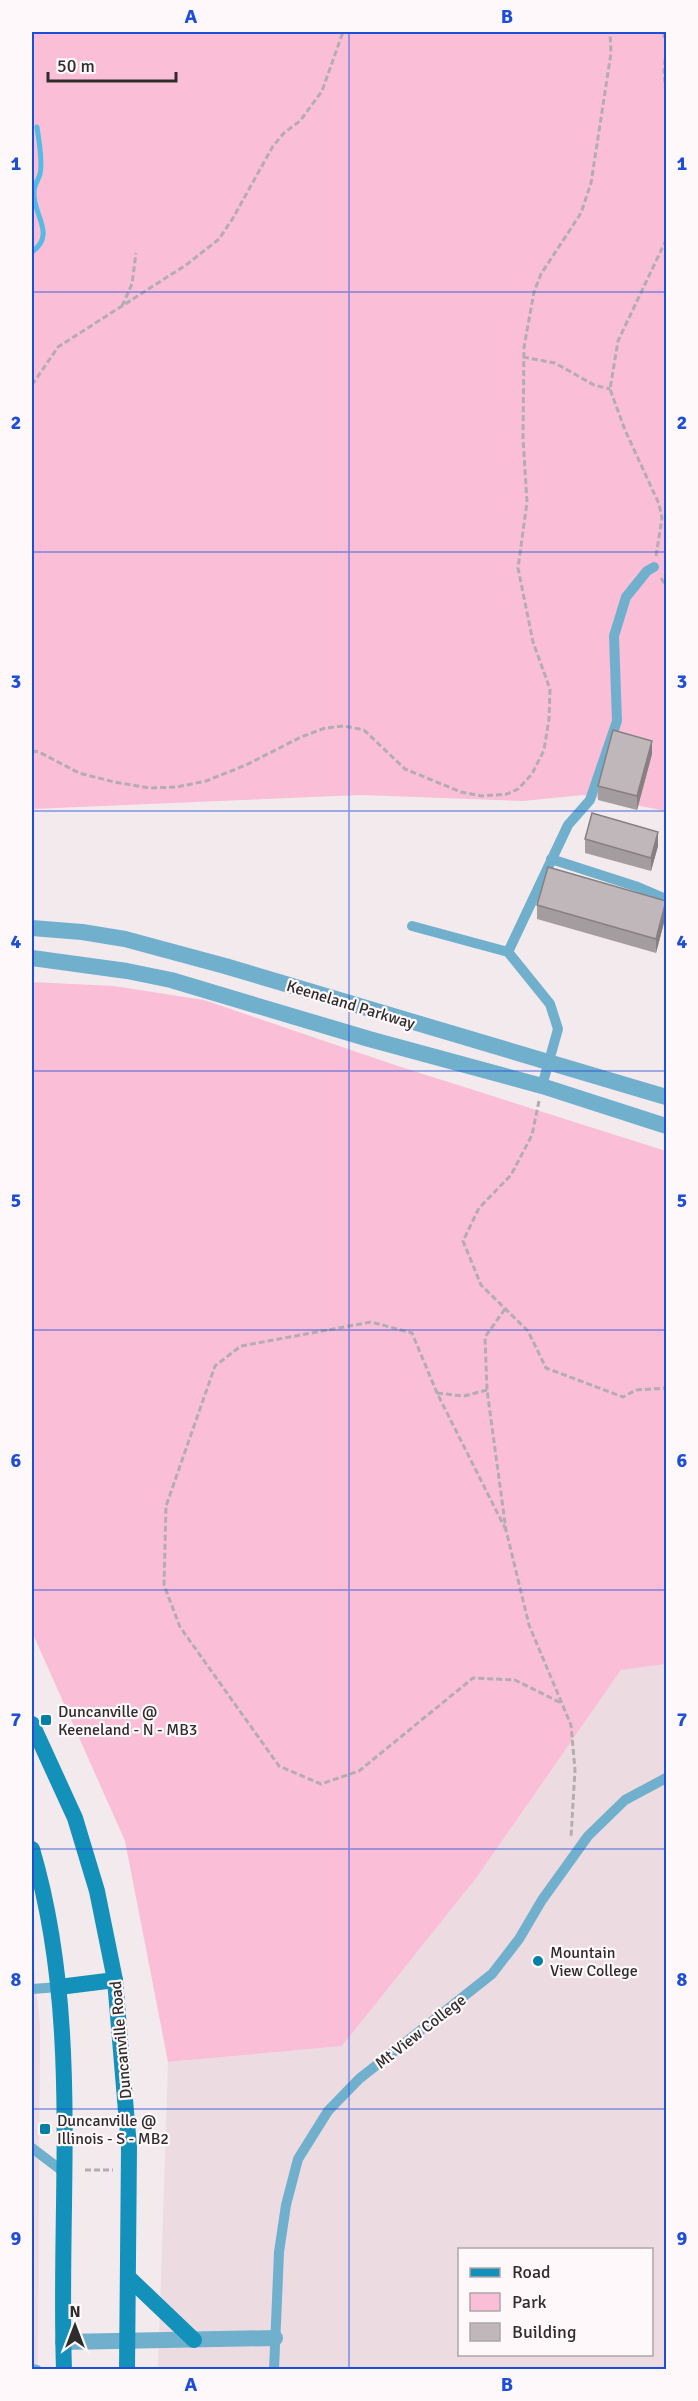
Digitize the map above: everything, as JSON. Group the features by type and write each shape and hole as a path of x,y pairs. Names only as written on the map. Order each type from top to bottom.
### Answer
{"main road":[{"name":"Duncanville Road","path":"32,1724 75,1818 97,1891 115,1980 129,2147 127,2370"},
{"path":"32,1849 39,1874 59,1987 65,2101 64,2370"},
{"path":"59,1987 115,1980"},
{"path":"128,2277 194,2340"}],"street":[{"name":"Keeneland Parkway","path":"32,928 82,932 136,942 225,966 666,1097"},
{"name":"Keeneland Parkway","path":"32,958 127,971 171,980 369,1039 542,1086 666,1126"},
{"path":"63,2342 275,2338"}],"lane":[{"path":"508,952 568,825 590,800 617,721 615,636 626,597 654,567"},
{"path":"551,860 638,887 666,899"},
{"path":"412,926 508,952 550,1004 558,1029 542,1086"},
{"name":"Mt View College","path":"274,2370 279,2252 286,2205 298,2159 328,2111 359,2079 492,1974 519,1940 542,1900 588,1836 625,1800 666,1778"},
{"path":"32,1989 59,1987"},
{"path":"32,2148 65,2173"},
{"path":"32,2369 37,2370"}],"path":[{"path":"32,385 58,347 186,265 219,239 234,218 273,146 284,133 300,121 322,91 343,32"},
{"path":"32,751 39,752 79,773 114,782 149,788 177,787 206,781 325,728 344,726 364,730 405,769 453,789 482,796 495,796 518,789 532,774 544,750 549,719 550,689 533,642 518,568 527,502 523,438 523,357 534,292 541,274 581,213 591,183 611,53 610,32"},
{"path":"663,32 666,44"},
{"path":"666,50 663,82 666,95"},
{"path":"666,240 618,341 610,389 625,430 661,512 660,543 654,567 666,586"},
{"path":"121,307 132,284 136,253"},
{"path":"523,357 555,363 594,385 610,389"},
{"path":"542,1086 532,1135 511,1175 479,1208 463,1241 481,1285 528,1330 546,1368 623,1397 636,1390 666,1388"},
{"path":"505,1309 485,1336 486,1390 506,1530 529,1625 571,1725 576,1770 569,1863"},
{"path":"506,1530 438,1393 412,1333 371,1322 241,1346 215,1366 166,1506 164,1585 180,1627 279,1766 321,1784 358,1771 473,1678 514,1680 561,1703"},
{"path":"438,1393 464,1396 486,1390"},
{"path":"85,2170 116,2170"}],"shaded area":[{"name":"Mountain View College","path":"666,1664 666,2369 158,2370 168,2062 342,2045 477,1877 621,1670"},
{"path":"32,1946 40,2027 38,2370 32,2369"}],"green space":[{"path":"32,32 666,32 666,811 583,795 523,801 360,795 32,809"},
{"path":"32,982 114,986 204,1000 401,1067 666,1151 666,1664 621,1670 477,1877 342,2046 168,2062 125,1841 32,1632"}],"building":[{"path":"613,730 652,741 637,796 598,786"},
{"path":"592,813 658,832 651,858 585,839"},
{"path":"548,867 666,901 656,939 537,905"}],"waterway":[{"path":"32,252 43,238 42,224 34,200 34,190 41,163 37,127"}],"place":[{"name":"Duncanville @ Keeneland - N - MB3","path":"46,1720"},
{"name":"Mountain View College","path":"538,1961"},
{"name":"Duncanville @ Illinois - S - MB2","path":"45,2129"}]}
